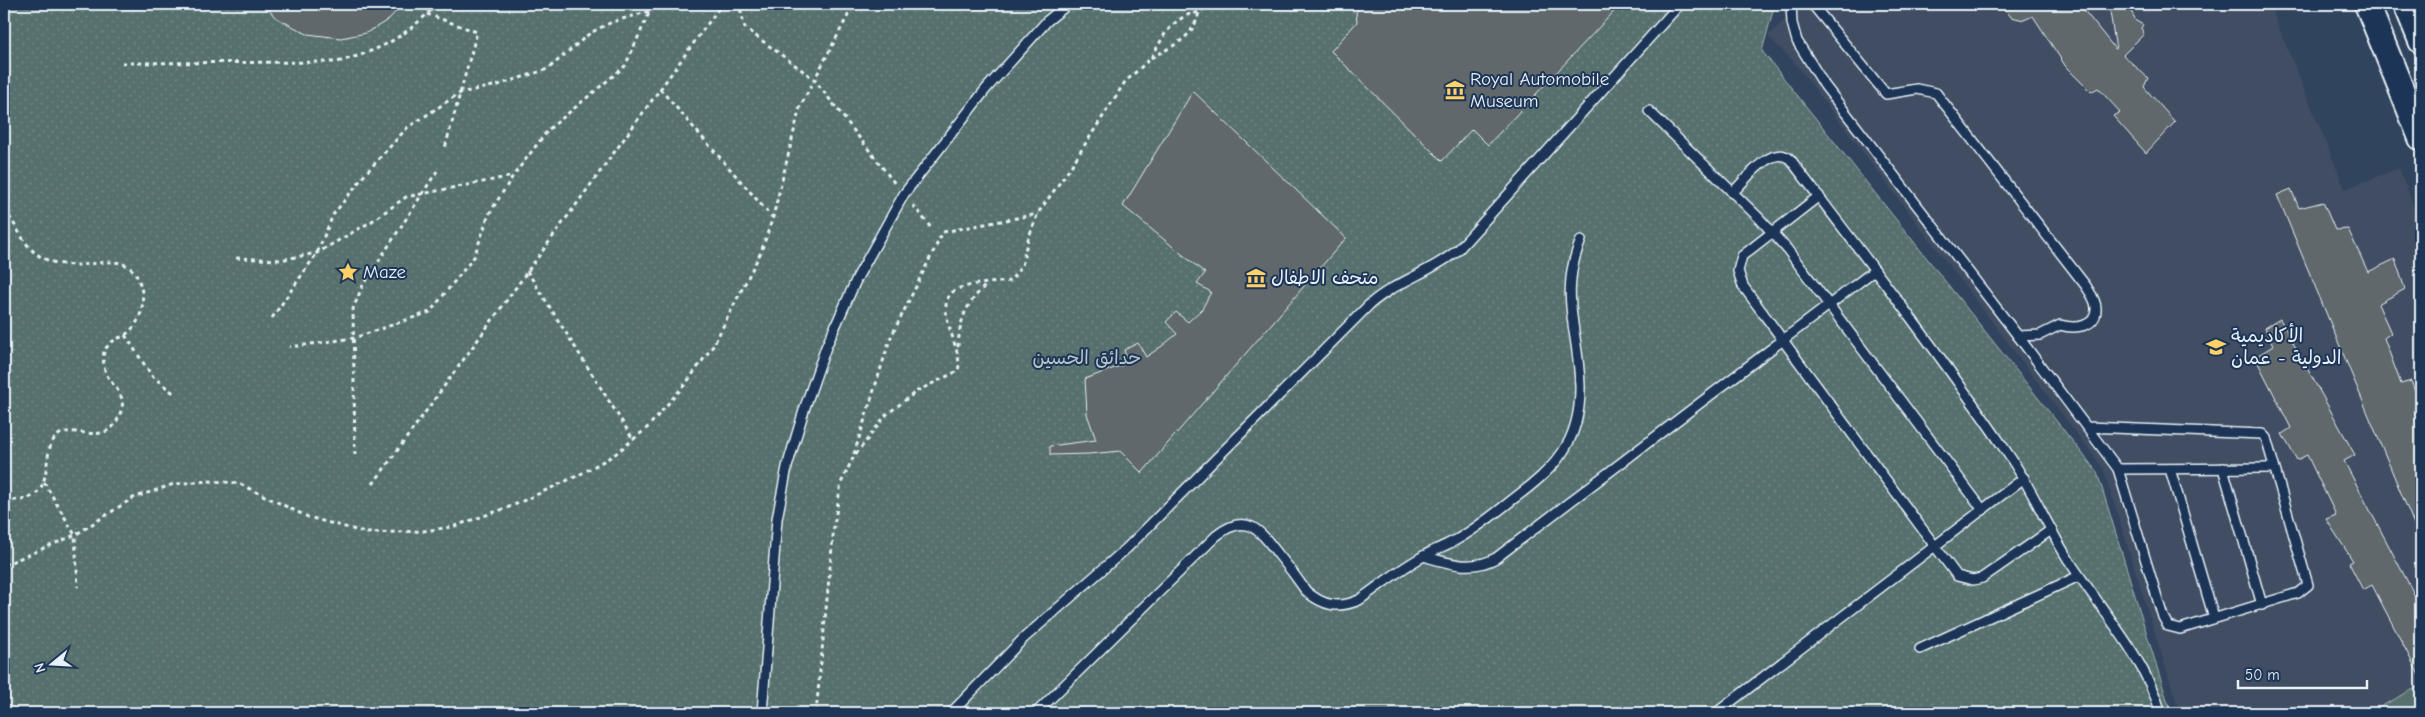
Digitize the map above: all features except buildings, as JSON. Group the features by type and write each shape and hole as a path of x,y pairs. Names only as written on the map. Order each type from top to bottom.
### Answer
{"main road":[{"path":"2367,4 2421,138"},
{"path":"2406,4 2421,41"}],"lane":[{"path":"762,713 777,519 787,467 826,347 857,278 904,194 986,89 1047,21 1068,4"},
{"path":"951,713 1030,632 1126,548 1369,305 1398,283 1435,267 1458,250 1680,4"},
{"path":"1791,4 1792,23 1797,41 1825,86 2118,469 2162,617 2168,626 2180,629 2298,593 2308,585 2273,468 2266,438 2262,434 2087,427"},
{"path":"1812,4 1886,94 1917,89 1936,93 2095,300 2094,318 2085,325 2071,328 2060,325 2040,335 2018,336"},
{"path":"1649,112 1771,232 1801,267 1827,306 1983,510"},
{"path":"1732,193 1772,156 1782,154 1790,159 1875,270 2024,478 2051,530 2079,576 2135,654 2151,685 2161,713"},
{"path":"1819,196 1742,256 1738,271 1743,286 1934,548 1957,576 1973,580 1982,578 2051,530"},
{"path":"1036,713 1216,536 1230,526 1247,525 1256,528 1262,533 1306,591 1326,604 1337,606 1349,605 1423,556 1467,533 1539,480 1560,458 1568,445 1574,430 1580,400 1578,363 1569,291 1573,259 1581,240"},
{"path":"1423,556 1470,567 1488,563 1496,558 1875,270"},
{"path":"2223,468 2262,604"},
{"path":"2118,469 2273,468"},
{"path":"2170,469 2214,618"},
{"path":"1716,713 2024,478"},
{"path":"1920,649 2079,576"}],"path":[{"path":"122,63 337,62 362,56 398,39 415,27 437,4"},
{"path":"373,484 722,4"},
{"path":"735,4 740,8 745,28 814,79 932,229"},
{"path":"4,566 75,535 133,498 174,484 208,481 238,482 308,518 367,533 423,531 452,527 512,506 579,475 614,455 646,429 687,382 713,346 761,252 773,217 800,107 854,4"},
{"path":"1151,58 1169,28 1187,15 1199,12 1211,4"},
{"path":"272,318 317,253 333,215 366,173 407,128 460,93 498,85 548,68 590,33 612,22 650,11 625,66 548,130 513,176 489,214 474,257 430,312 354,338 290,347"},
{"path":"853,458 886,415 917,391 950,377 958,371 960,363 958,351 946,318 948,298 960,288 1010,280 1022,266 1027,242 1038,214 1125,82 1151,58 1188,36 1196,26 1199,12"},
{"path":"427,14 477,32 445,148"},
{"path":"660,89 773,217"},
{"path":"355,454 353,309 362,287 437,171"},
{"path":"236,258 280,260 317,253 372,221 406,197 513,176"},
{"path":"4,210 30,249 43,258 61,264 113,261 126,266 138,278 145,297 142,312 125,335 114,340 104,350 103,362 107,376 117,388 123,404 118,419 109,429 94,435 70,431 58,435 49,446 44,482 31,496 21,499 4,499"},
{"path":"816,713 834,526 841,483 853,458 890,338 943,232 1038,214"},
{"path":"528,271 633,439"},
{"path":"958,351 963,314 971,299 986,284"},
{"path":"125,335 152,376 176,395"},
{"path":"44,482 75,535 78,587"}],"shaded area":[{"name":"الأكاديمية الدولية - عمان","path":"1795,4 2273,4 2273,13 2345,189 2399,168 2421,225 2421,713 2180,713 2103,468 1796,64 1768,36 1795,11"}],"green space":[{"name":"حدائق الحسين","path":"4,4 1773,4 1774,7 1762,51 2097,472 2171,713 4,713"},
{"path":"2421,685 2421,713 2369,713"}],"place":[{"name":"Royal Automobile Museum","path":"1455,90"},
{"name":"Maze","path":"348,272"},
{"name":"متحف الاطفال","path":"1256,278"},
{"name":"الأكاديمية الدولية - عمان","path":"2216,347"}]}
